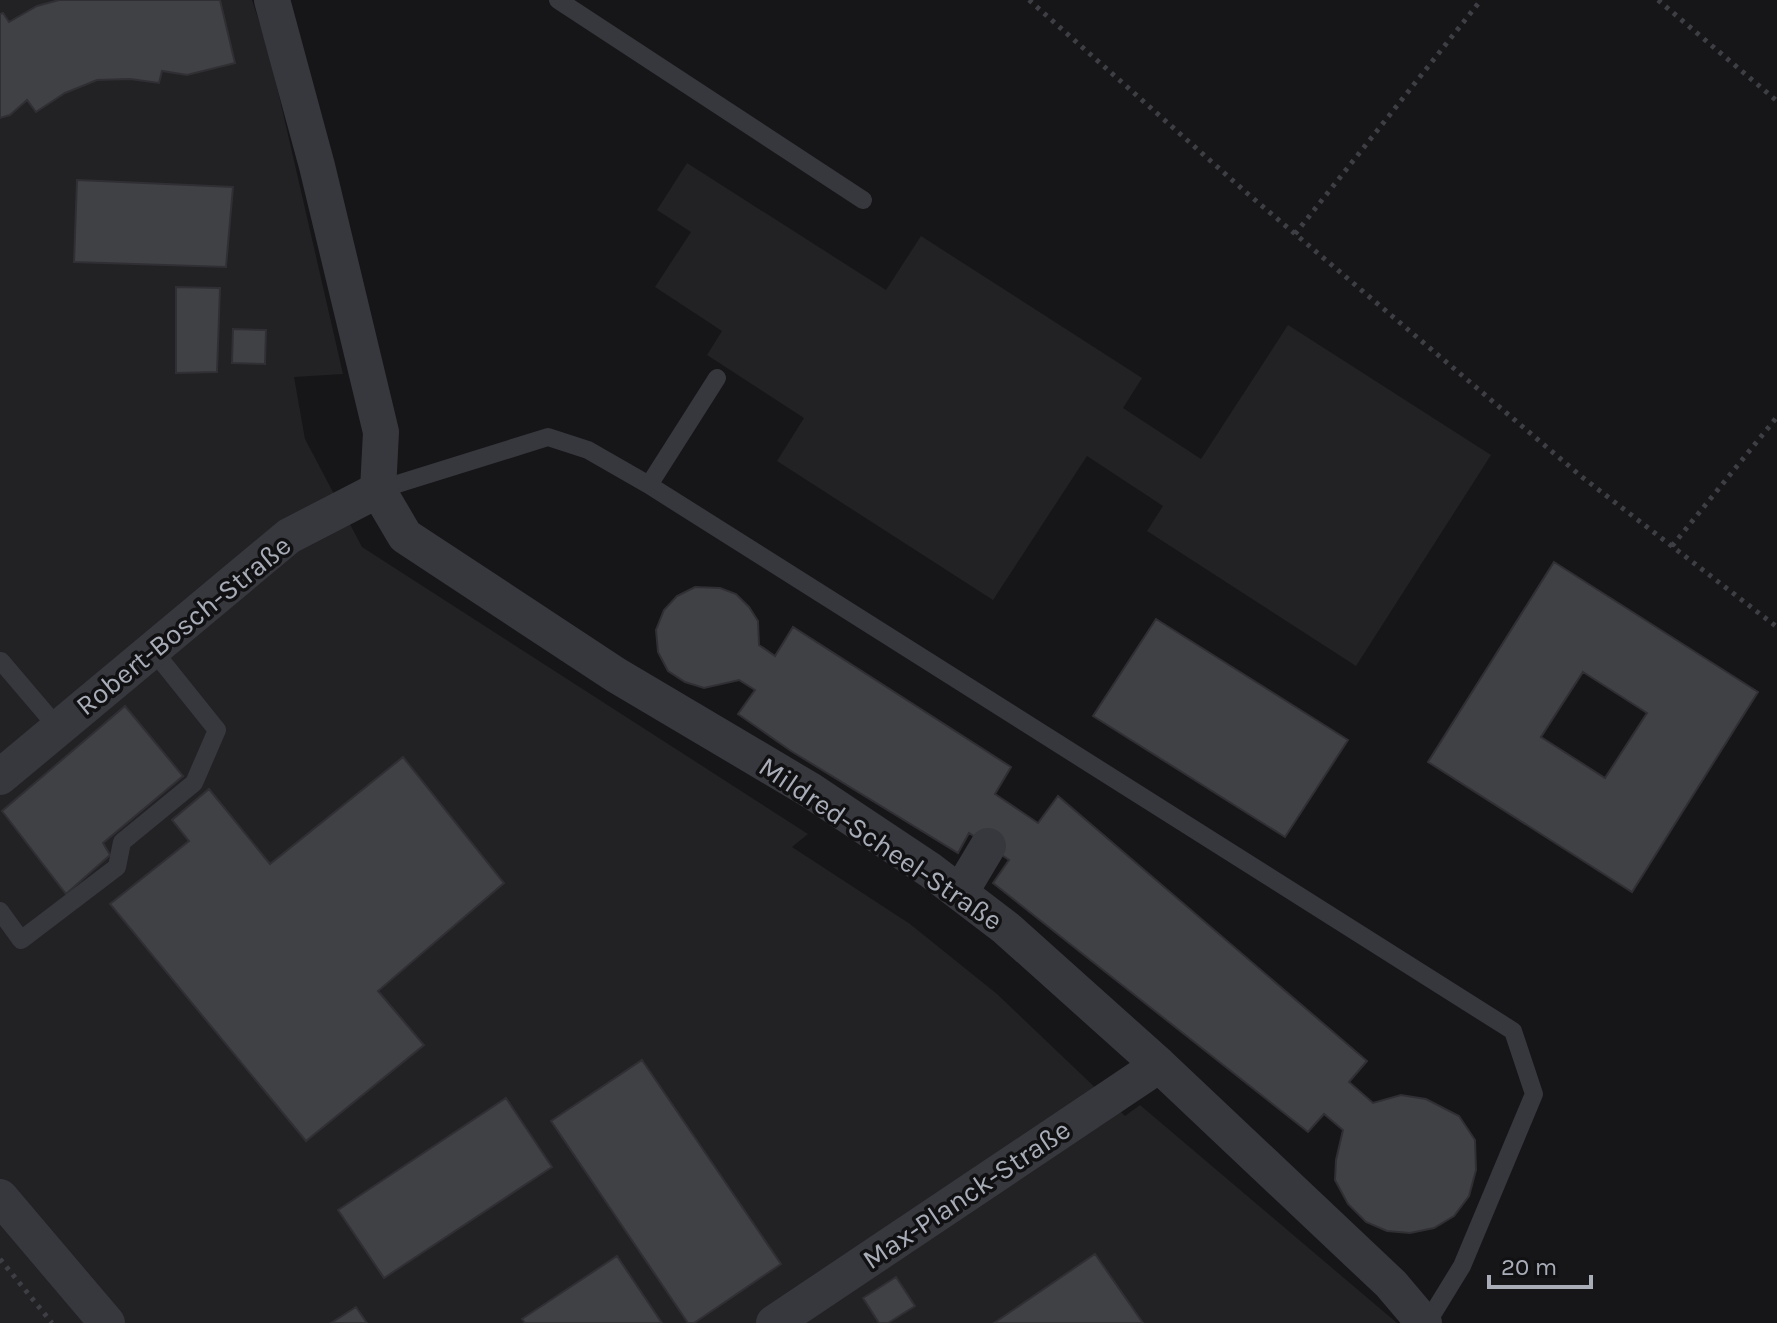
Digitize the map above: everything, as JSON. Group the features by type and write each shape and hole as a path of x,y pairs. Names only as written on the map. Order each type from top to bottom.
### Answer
{"street":[{"path":"272,0 317,166 381,432 378,490"},
{"name":"Robert-Bosch-Straße","path":"0,777 289,536 378,490"},
{"name":"Mildred-Scheel-Straße","path":"378,490 405,536 616,675 810,790 1006,928 1159,1065 1391,1284 1425,1323"},
{"path":"960,893 988,846"},
{"name":"Max-Planck-Straße","path":"774,1323 1159,1065"},
{"path":"0,1197 107,1323"}],"lane":[{"path":"558,0 863,200"},
{"path":"649,485 717,378"},
{"path":"378,490 548,437 588,450 649,485 1513,1031 1534,1094 1462,1266 1425,1323"},
{"path":"0,911 21,940 117,867 122,842 194,783 217,730 152,649"},
{"path":"1,661 58,728"}],"path":[{"path":"1029,0 1295,234 1582,477 1777,627"},
{"path":"1295,234 1481,0"},
{"path":"1658,0 1777,101"},
{"path":"1672,546 1777,417"},
{"path":"0,1259 52,1323"}],"shaded area":[{"path":"0,0 252,0 269,52 343,374 294,377 305,439 362,547 808,834 792,847 910,924 997,994 1125,1116 1140,1105 1397,1323 0,1323"},
{"path":"687,163 886,290 921,236 1142,378 1123,408 1201,459 1288,325 1491,455 1356,666 1147,531 1163,506 1087,456 993,600 777,461 804,418 707,355 722,331 655,287 691,232 657,210"}],"building":[{"path":"59,0 220,0 235,63 187,75 162,71 159,83 130,79 97,80 65,93 36,112 27,100 10,115 0,118 0,14 3,13 9,22 37,6"},
{"path":"77,180 233,187 226,267 74,262"},
{"path":"176,287 220,288 217,372 176,373"},
{"path":"233,329 266,330 265,364 232,363"},
{"path":"1554,562 1758,692 1632,892 1428,762","holes":["1583,672 1647,713 1605,778 1541,737"]},
{"path":"695,587 720,588 736,594 758,621 759,645 775,656 793,627 1011,767 995,794 1038,823 1058,796 1367,1061 1349,1082 1373,1103 1401,1095 1426,1099 1459,1116 1475,1140 1476,1170 1469,1196 1454,1216 1434,1228 1410,1233 1387,1231 1366,1222 1348,1204 1335,1180 1343,1130 1324,1114 1308,1132 993,883 1009,860 969,833 958,853 791,751 738,714 755,690 739,680 704,688 685,682 668,671 658,652 656,630 664,610 677,596"},
{"path":"1156,619 1348,740 1285,837 1093,716"},
{"path":"125,706 183,776 103,843 110,855 66,894 2,811"},
{"path":"403,757 504,883 378,991 424,1045 306,1141 110,904 189,841 172,820 209,789 270,864"},
{"path":"642,1060 781,1264 694,1323 688,1323 551,1121"},
{"path":"506,1098 552,1167 384,1278 338,1210"},
{"path":"1095,1254 1143,1323 994,1323"},
{"path":"617,1256 662,1323 525,1323 522,1319"},
{"path":"896,1277 915,1306 888,1323 879,1323 863,1298"},
{"path":"356,1307 367,1323 331,1323"}]}
